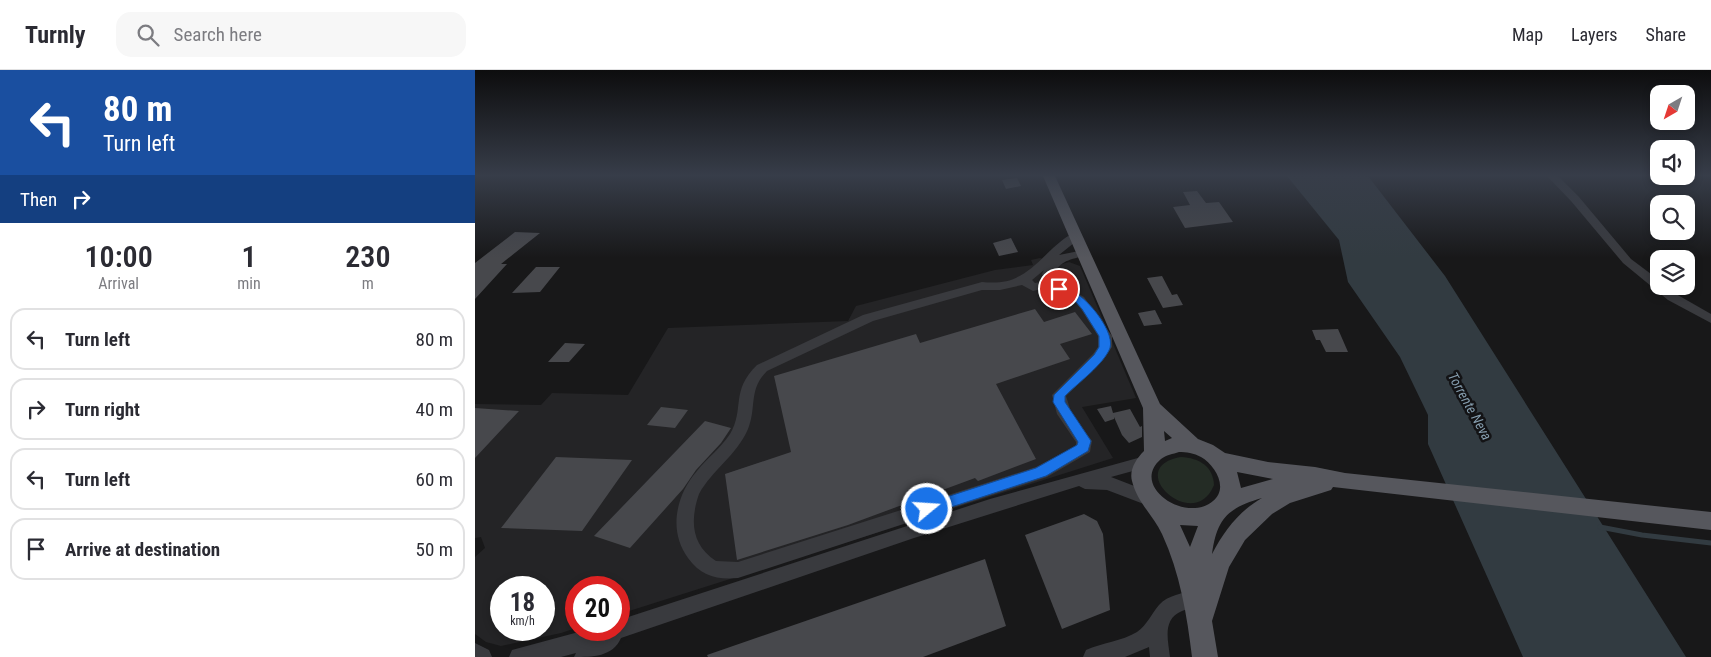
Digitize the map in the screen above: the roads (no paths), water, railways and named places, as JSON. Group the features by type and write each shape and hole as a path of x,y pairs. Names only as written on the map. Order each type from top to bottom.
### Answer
{"main road":[{"path":"1061,203 1152,408 1155,440 1141,474 1142,487 1177,538 1196,604 1205,657"},
{"path":"1152,408 1191,445"},
{"path":"1149,457 1165,446 1191,445 1203,448 1219,460 1229,472 1231,482 1230,493 1221,506 1202,543 1196,604"},
{"path":"1219,460 1268,470 1315,475 1335,482"},
{"path":"1154,504 1173,515 1202,516 1247,493 1276,486 1335,482 1711,521"},
{"path":"1196,604 1209,584 1227,545 1252,517 1283,497 1335,482"}],"street":[{"path":"1577,203 1627,261 1672,297 1711,319"},
{"path":"1076,236 1066,242 1031,276 1024,280 994,288 982,286 868,318 762,368 748,382 742,425 735,438 694,485 685,504 684,533 691,548 703,563 719,572 738,570 1041,472 1079,452 1084,448 1084,441 1063,410 1059,402 1059,395 1098,357 1105,347 1105,336 1080,300 1052,283 1048,274 1054,262 1067,256 1084,253"},
{"path":"1024,280 1033,287 1052,283"},
{"path":"630,627 1067,482 1149,457"},
{"path":"1067,482 1108,483 1154,504"},
{"path":"1093,657 1144,639 1156,629 1164,611 1179,601 1196,604"},
{"path":"1156,629 1160,657"},
{"path":"519,657 531,656 583,641"},
{"path":"584,657 606,641"},
{"path":"475,653 482,657"}],"water":[{"name":"Torrente Neva","path":"1309,203 1389,203 1445,276 1686,657 1523,657 1428,444 1428,415 1400,357 1348,282 1339,240"}],"waterway":[{"path":"1600,527 1642,535 1711,543"}]}
